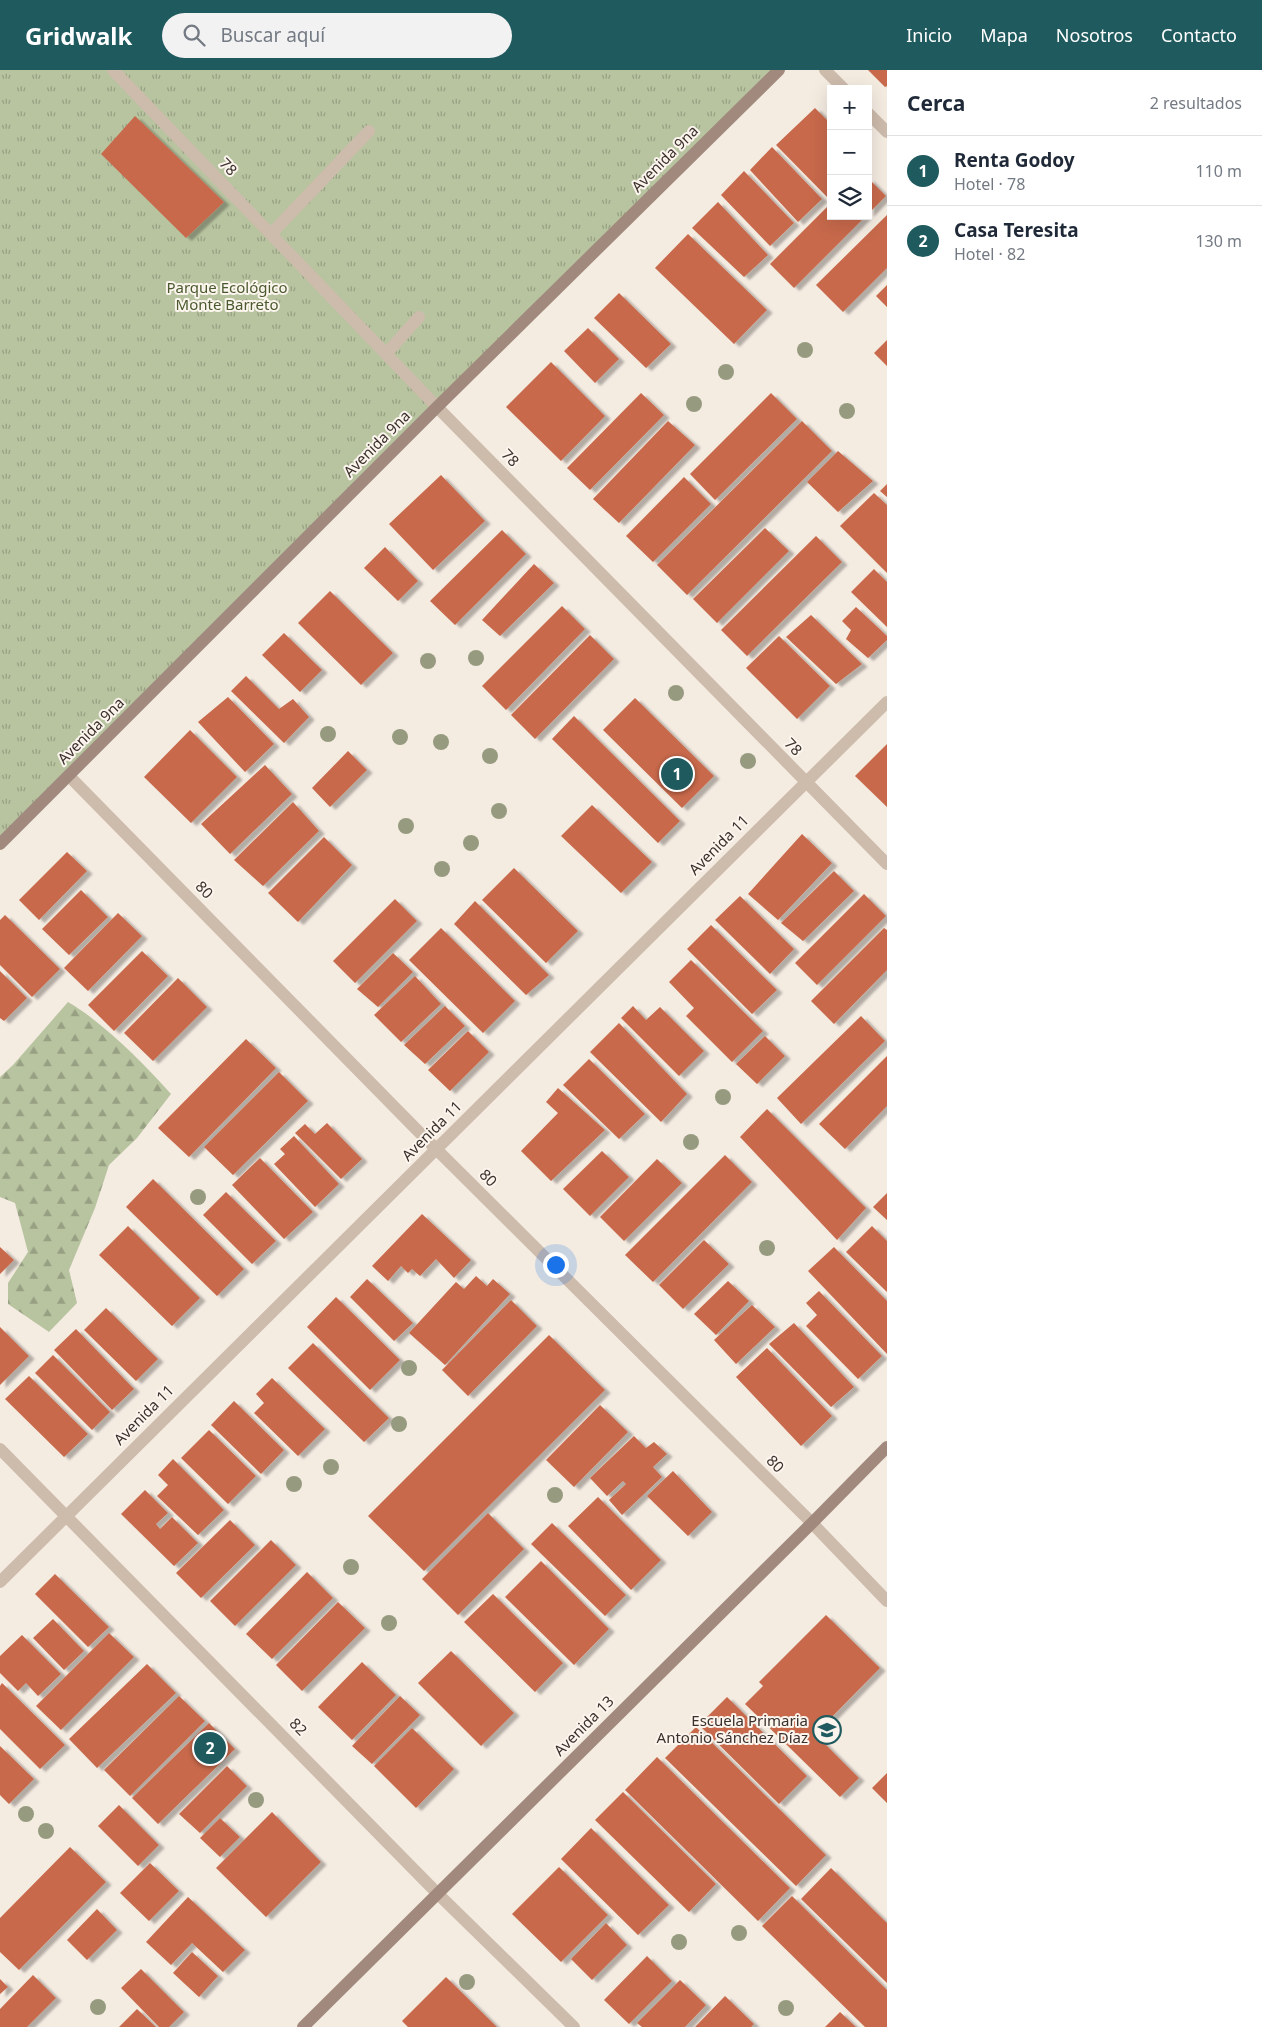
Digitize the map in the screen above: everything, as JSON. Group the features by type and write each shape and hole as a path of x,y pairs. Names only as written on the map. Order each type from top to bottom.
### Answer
{"street":[{"name":"78","path":"113,70 437,407 805,783 887,864"},
{"name":"Avenida 9na","path":"0,844 437,407 779,70"},
{"path":"825,70 840,85"},
{"path":"872,117 887,132"},
{"path":"271,234 369,131"},
{"path":"386,354 419,317"},
{"name":"Avenida 11","path":"0,1582 887,702"},
{"name":"80","path":"69,776 436,1150 887,1601"},
{"name":"Avenida 13","path":"303,2027 812,1524 887,1447"},
{"name":"82","path":"0,1449 437,1893 574,2027"}],"green space":[{"name":"Parque Ecológico Monte Barreto","path":"0,70 779,70 0,844"},
{"path":"68,1002 109,1032 171,1094 137,1138 109,1165 95,1208 69,1270 77,1303 49,1332 8,1304 8,1283 28,1252 15,1203 0,1197 0,1077 13,1065"}],"building":[{"path":"868,70 887,70 887,86 885,87"},
{"path":"815,108 827,120 827,197 776,145"},
{"path":"135,116 224,202 186,238 101,154"},
{"path":"772,147 822,199 798,222 750,170"},
{"path":"744,171 794,223 770,246 721,195"},
{"path":"872,182 886,196 872,210"},
{"path":"718,202 768,255 744,277 692,228"},
{"path":"827,207 827,220 862,220 794,288 770,264"},
{"path":"887,215 887,268 843,312 816,285"},
{"path":"688,234 767,310 734,344 655,268"},
{"path":"887,285 887,307 876,296"},
{"path":"619,293 671,344 646,368 594,318"},
{"path":"588,328 619,359 595,383 564,351"},
{"path":"887,340 887,366 874,353"},
{"path":"551,362 605,416 561,461 506,407"},
{"path":"641,393 664,415 590,490 567,468"},
{"path":"771,393 797,419 715,500 690,474"},
{"path":"668,421 695,445 619,523 593,499"},
{"path":"802,421 832,451 687,595 657,565"},
{"path":"838,451 873,481 838,512 807,482"},
{"path":"441,475 485,521 433,570 389,524"},
{"path":"684,477 711,504 653,562 626,536"},
{"path":"887,484 887,497 880,491"},
{"path":"874,493 887,505 887,573 840,526"},
{"path":"765,528 789,551 717,623 693,599"},
{"path":"502,530 526,554 455,625 430,601"},
{"path":"816,536 842,562 747,656 721,630"},
{"path":"385,547 418,581 398,601 364,568"},
{"path":"534,564 554,583 500,636 482,620"},
{"path":"874,569 887,582 887,627 851,592"},
{"path":"330,591 393,653 361,685 298,623"},
{"path":"562,606 585,629 506,710 482,686"},
{"path":"856,607 887,636 887,640 868,658 846,639 851,630 842,621"},
{"path":"811,615 862,664 836,684 786,637"},
{"path":"284,633 322,670 300,692 262,655"},
{"path":"590,635 614,659 535,739 511,715"},
{"path":"779,636 830,686 797,719 746,668"},
{"path":"246,676 279,709 293,699 309,717 284,743 231,691"},
{"path":"228,697 274,744 245,772 198,722"},
{"path":"635,698 714,776 682,808 603,730"},
{"path":"574,716 680,821 658,843 552,739"},
{"path":"190,730 237,777 191,823 144,777"},
{"path":"887,744 887,807 855,776"},
{"path":"348,751 367,770 330,807 312,788"},
{"path":"265,765 292,794 230,854 201,824"},
{"path":"293,802 319,831 263,886 234,860"},
{"path":"592,805 652,862 621,893 561,836"},
{"path":"802,834 832,863 778,920 748,894"},
{"path":"324,837 352,865 298,922 268,893"},
{"path":"67,852 87,871 39,920 19,900"},
{"path":"514,868 578,931 546,963 482,900"},
{"path":"834,871 854,891 803,941 781,923"},
{"path":"81,890 108,917 69,955 42,929"},
{"path":"864,894 886,916 817,985 795,963"},
{"path":"740,896 794,949 770,974 715,920"},
{"path":"395,899 417,921 355,983 333,961"},
{"path":"475,901 549,975 526,995 454,924"},
{"path":"118,913 142,936 88,991 64,968"},
{"path":"5,915 60,969 32,997 0,965 0,920"},
{"path":"711,925 777,990 752,1014 687,949"},
{"path":"441,928 515,1001 483,1033 409,960"},
{"path":"884,928 887,930 887,970 834,1024 811,1001"},
{"path":"142,951 168,976 114,1031 88,1005"},
{"path":"393,953 413,972 378,1007 357,989"},
{"path":"691,960 763,1031 732,1062 686,1016 694,1008 669,982"},
{"path":"0,971 27,998 4,1021 0,1018"},
{"path":"415,976 441,1004 401,1042 374,1015"},
{"path":"178,978 207,1007 153,1061 124,1033"},
{"path":"445,1006 465,1026 425,1064 404,1045"},
{"path":"633,1006 646,1020 660,1007 704,1051 679,1076 621,1018"},
{"path":"861,1016 885,1041 801,1124 777,1098"},
{"path":"619,1023 687,1094 661,1122 590,1052"},
{"path":"468,1031 489,1052 450,1091 428,1070"},
{"path":"765,1036 785,1056 757,1084 736,1064"},
{"path":"246,1039 276,1068 189,1157 158,1128"},
{"path":"887,1056 887,1106 845,1149 819,1124"},
{"path":"589,1059 645,1114 619,1139 563,1085"},
{"path":"279,1072 308,1101 233,1175 204,1147"},
{"path":"558,1088 605,1130 551,1181 521,1151 558,1113 546,1102"},
{"path":"767,1109 866,1208 837,1240 740,1137"},
{"path":"327,1123 362,1159 341,1179 295,1133 305,1124 315,1134"},
{"path":"294,1136 339,1184 315,1207 274,1164 285,1154 280,1149"},
{"path":"602,1151 629,1177 590,1216 563,1189"},
{"path":"725,1155 752,1182 653,1282 625,1255"},
{"path":"260,1158 313,1212 284,1239 232,1185"},
{"path":"657,1159 682,1183 624,1241 600,1217"},
{"path":"153,1179 244,1269 217,1296 126,1207"},
{"path":"226,1192 276,1241 252,1264 203,1215"},
{"path":"887,1193 887,1220 873,1207"},
{"path":"422,1214 471,1260 454,1278 436,1259 420,1276 412,1269 408,1273 401,1266 388,1281 372,1266"},
{"path":"128,1226 200,1298 172,1326 99,1255"},
{"path":"872,1226 887,1241 887,1292 846,1252"},
{"path":"704,1240 729,1264 683,1309 659,1285"},
{"path":"0,1247 14,1260 0,1274"},
{"path":"834,1247 887,1301 887,1354 808,1271"},
{"path":"476,1276 487,1286 493,1279 510,1294 445,1365 409,1333 456,1282 464,1289"},
{"path":"367,1279 413,1323 394,1341 350,1297"},
{"path":"728,1281 749,1301 716,1335 694,1314"},
{"path":"819,1291 882,1356 858,1379 806,1326 817,1315 806,1303"},
{"path":"336,1297 400,1360 370,1390 307,1327"},
{"path":"511,1300 537,1326 468,1396 442,1370"},
{"path":"752,1305 775,1327 736,1364 714,1340"},
{"path":"106,1308 158,1359 136,1381 84,1330"},
{"path":"794,1323 854,1387 831,1407 769,1344"},
{"path":"0,1327 29,1356 0,1385"},
{"path":"76,1329 134,1389 112,1410 54,1350"},
{"path":"549,1335 605,1390 424,1571 368,1516"},
{"path":"313,1343 389,1418 364,1442 288,1368"},
{"path":"767,1348 832,1416 801,1446 736,1377"},
{"path":"53,1355 110,1412 92,1430 35,1373"},
{"path":"29,1376 88,1434 64,1457 5,1399"},
{"path":"272,1378 325,1429 298,1456 254,1413 264,1403 256,1394"},
{"path":"234,1401 284,1450 261,1474 211,1425"},
{"path":"600,1405 628,1432 574,1487 546,1460"},
{"path":"209,1430 256,1476 228,1504 181,1458"},
{"path":"634,1436 646,1448 654,1442 667,1454 653,1467 662,1477 622,1515 609,1500 626,1484 623,1481 607,1496 590,1478"},
{"path":"173,1459 224,1510 198,1535 157,1496 168,1485 158,1475"},
{"path":"673,1471 712,1512 688,1536 647,1496"},
{"path":"145,1490 168,1513 156,1524 160,1529 172,1517 198,1543 174,1566 121,1514"},
{"path":"598,1497 661,1560 631,1590 568,1526"},
{"path":"488,1513 524,1549 458,1615 422,1579"},
{"path":"230,1520 255,1545 201,1598 176,1573"},
{"path":"552,1523 626,1595 605,1616 531,1544"},
{"path":"271,1540 296,1565 235,1626 210,1601"},
{"path":"541,1561 609,1629 574,1665 505,1597"},
{"path":"307,1572 333,1598 272,1659 246,1634"},
{"path":"55,1574 109,1627 88,1647 35,1594"},
{"path":"493,1594 563,1663 535,1692 464,1622"},
{"path":"338,1602 365,1628 302,1691 276,1665"},
{"path":"826,1615 880,1668 815,1734 859,1778 840,1797 745,1704 763,1686 759,1682"},
{"path":"53,1619 84,1651 64,1670 33,1638"},
{"path":"109,1633 134,1657 61,1730 36,1706"},
{"path":"22,1635 61,1674 38,1696 26,1683 18,1691 0,1673 0,1656"},
{"path":"451,1651 514,1713 481,1746 418,1683"},
{"path":"362,1662 396,1695 352,1740 318,1707"},
{"path":"147,1664 176,1693 97,1768 69,1739"},
{"path":"2,1683 65,1745 40,1769 0,1729 0,1686"},
{"path":"179,1696 205,1721 130,1796 104,1770"},
{"path":"400,1696 420,1715 372,1764 352,1746"},
{"path":"727,1697 807,1776 779,1804 699,1725"},
{"path":"209,1723 235,1749 158,1824 132,1798"},
{"path":"696,1727 826,1855 796,1886 665,1758"},
{"path":"412,1728 454,1769 416,1808 374,1766"},
{"path":"0,1746 34,1779 9,1804 0,1795"},
{"path":"657,1757 790,1888 758,1921 625,1790"},
{"path":"227,1766 247,1786 200,1833 179,1814"},
{"path":"887,1773 887,1803 872,1788"},
{"path":"623,1792 716,1884 689,1912 595,1820"},
{"path":"119,1805 159,1845 138,1866 98,1826"},
{"path":"272,1812 321,1862 266,1917 216,1868"},
{"path":"220,1818 240,1837 220,1857 200,1838"},
{"path":"591,1828 669,1905 638,1935 561,1859"},
{"path":"70,1847 106,1882 19,1970 0,1952 0,1918"},
{"path":"150,1863 179,1891 149,1921 120,1893"},
{"path":"559,1867 608,1915 561,1962 512,1914"},
{"path":"831,1868 887,1923 887,1983 801,1899"},
{"path":"792,1896 887,1990 887,2027 865,2027 762,1926"},
{"path":"188,1897 245,1950 223,1972 192,1943 171,1965 146,1942"},
{"path":"97,1909 117,1930 87,1960 67,1940"},
{"path":"606,1923 627,1945 592,1980 571,1959"},
{"path":"192,1952 218,1976 199,1997 173,1973"},
{"path":"647,1956 672,1981 629,2024 604,2000"},
{"path":"141,1969 184,2012 169,2027 159,2027 121,1988"},
{"path":"33,1975 56,1998 27,2027 0,2027 0,2009"},
{"path":"446,1977 497,2027 408,2027 402,2021"},
{"path":"0,1979 8,1987 0,1994"},
{"path":"680,1980 706,2005 685,2027 642,2027 637,2023"},
{"path":"725,1996 754,2024 751,2027 695,2027"},
{"path":"137,2009 156,2027 119,2027"},
{"path":"840,2012 856,2027 825,2027"}],"place":[{"name":"Renta Godoy","path":"677,774"},
{"name":"Escuela Primaria Antonio Sánchez Díaz","path":"827,1730"},
{"name":"Casa Teresita","path":"210,1748"}]}
